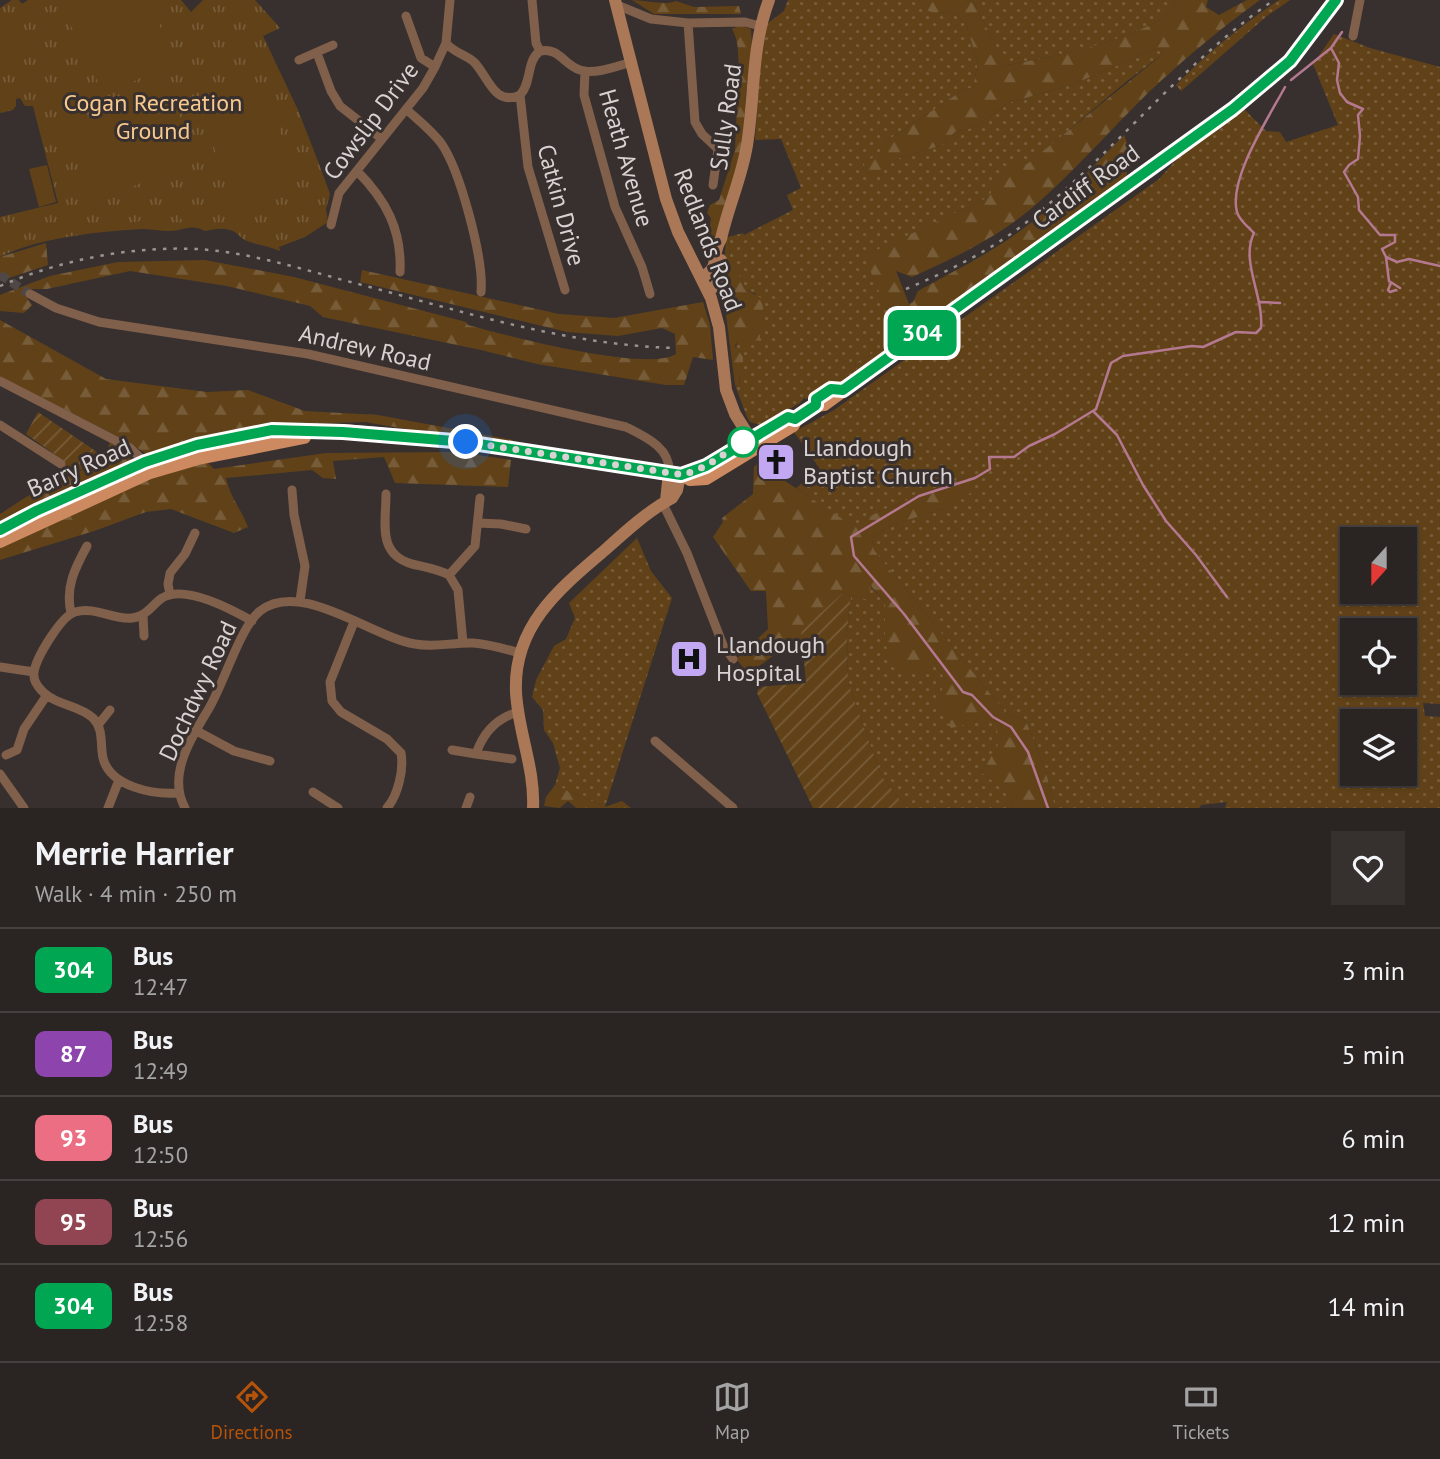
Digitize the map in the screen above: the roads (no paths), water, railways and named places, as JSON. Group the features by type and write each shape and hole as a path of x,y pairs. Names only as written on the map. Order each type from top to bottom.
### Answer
{"main road":[{"name":"Sully Road","path":"708,291 719,282 721,239 747,145 760,26 769,0"},
{"name":"Cardiff Road","path":"678,474 706,466 793,425 795,419 816,405 824,404 1233,109 1290,61 1336,0"},
{"name":"Redlands Road","path":"616,3 666,199 678,232 702,277 717,316 724,379 735,415 733,422 749,445"},
{"name":"Sully Road","path":"702,277 712,272 721,239"},
{"name":"Barry Road","path":"0,530 145,462 197,445 272,430 343,432 466,442 678,474"},
{"name":"Barry Road","path":"0,541 150,472 198,458 272,442 343,432"},
{"name":"Cardiff Road","path":"706,478 749,445"},
{"path":"678,474 690,479 706,478"},
{"path":"677,491 678,474"},
{"path":"665,502 678,474"},
{"path":"533,808 532,775 518,712 516,676 520,653 534,621 555,594 614,542 677,491 706,478"}],"street":[{"name":"Cowslip Drive","path":"331,225 339,193 424,88 446,43 450,0"},
{"path":"532,0 536,43 540,51 553,51 576,68 585,71 632,62"},
{"path":"1353,36 1360,0"},
{"path":"616,3 651,19 688,23 745,22 760,26"},
{"path":"406,16 421,58 435,67"},
{"path":"688,23 695,122 702,134 718,149 713,185"},
{"path":"446,43 472,61 499,95 511,98 520,96"},
{"path":"299,60 333,45"},
{"name":"Catkin Drive","path":"540,51 533,57 527,85 520,96 528,167 565,290"},
{"path":"317,52 331,91 340,106 382,139"},
{"name":"Heath Avenue","path":"585,71 584,94 615,206 642,267 650,294"},
{"path":"406,110 436,136 449,156 478,249 482,270 481,292"},
{"path":"357,171 377,193 390,213 398,238 401,272"},
{"name":"Andrew Road","path":"30,294 56,308 99,322 308,354 626,428 642,435 662,450 678,474"},
{"path":"0,381 130,448 145,462"},
{"path":"0,425 61,464"},
{"path":"292,490 294,515 305,566 300,601 393,639 417,645 491,645 520,653"},
{"path":"386,494 386,537 390,551 401,561 449,575 458,590 463,643"},
{"path":"449,575 475,545 480,498"},
{"path":"665,502 723,645 733,659"},
{"path":"478,523 526,529"},
{"path":"170,595 170,573 185,554 195,533"},
{"path":"71,613 68,600 71,579 87,546"},
{"path":"179,793 161,793 113,776 105,764 98,725 91,716 47,695 35,682 34,672 53,634 71,613 85,610 134,618 143,615 160,600 183,593 237,612 251,621"},
{"name":"Dochdwy Road","path":"185,808 179,793 178,779 182,761 195,730 217,696 251,621 259,612 272,605 300,601"},
{"path":"143,615 144,636"},
{"path":"354,622 330,682 330,694 341,712 393,743 401,753 402,765 395,795 387,808"},
{"path":"0,667 34,672"},
{"path":"6,755 17,750 24,729 47,695"},
{"path":"98,725 110,710"},
{"path":"476,754 481,741 492,727 503,718 518,712"},
{"path":"195,730 234,751 270,761"},
{"path":"655,741 733,808"},
{"path":"452,750 512,759"},
{"path":"0,775 24,808"},
{"path":"108,808 119,780"},
{"path":"313,792 338,808"},
{"path":"466,808 470,797"}],"waterway":[{"path":"1342,32 1331,48 1339,63 1337,80 1340,93 1347,102 1363,109 1358,115 1358,159 1344,172 1358,197 1359,210 1380,235 1395,235 1395,242 1382,249 1386,257 1397,262 1409,259 1440,266"},
{"path":"1291,80 1331,48"},
{"path":"1048,808 1028,752 1011,727 993,717 972,695 963,692 904,614 854,556 851,537 919,496 975,478 990,469 989,457 1014,457 1096,409 1111,363 1123,356 1192,346 1203,347 1236,332 1256,333 1261,328 1250,255 1254,233 1238,215 1236,198 1244,166 1285,87"},
{"path":"1386,257 1389,281 1400,288"},
{"path":"1391,283 1388,290 1396,290"},
{"path":"1260,302 1280,303"},
{"path":"1093,411 1117,435 1143,485 1166,521 1196,555 1227,597"}],"tunnel":[{"path":"0,275 30,294"}],"railway":[{"path":"906,289 964,262 1019,228 1084,172 1207,53 1274,0"},
{"path":"0,286 47,269 96,257 147,250 197,249 270,261 549,333 675,348"}],"place":[{"name":"Llandough Baptist Church","path":"776,462"},
{"name":"Llandough Hospital","path":"689,659"}],"park label":[{"name":"Cogan Recreation Ground","path":"153,117"}]}
